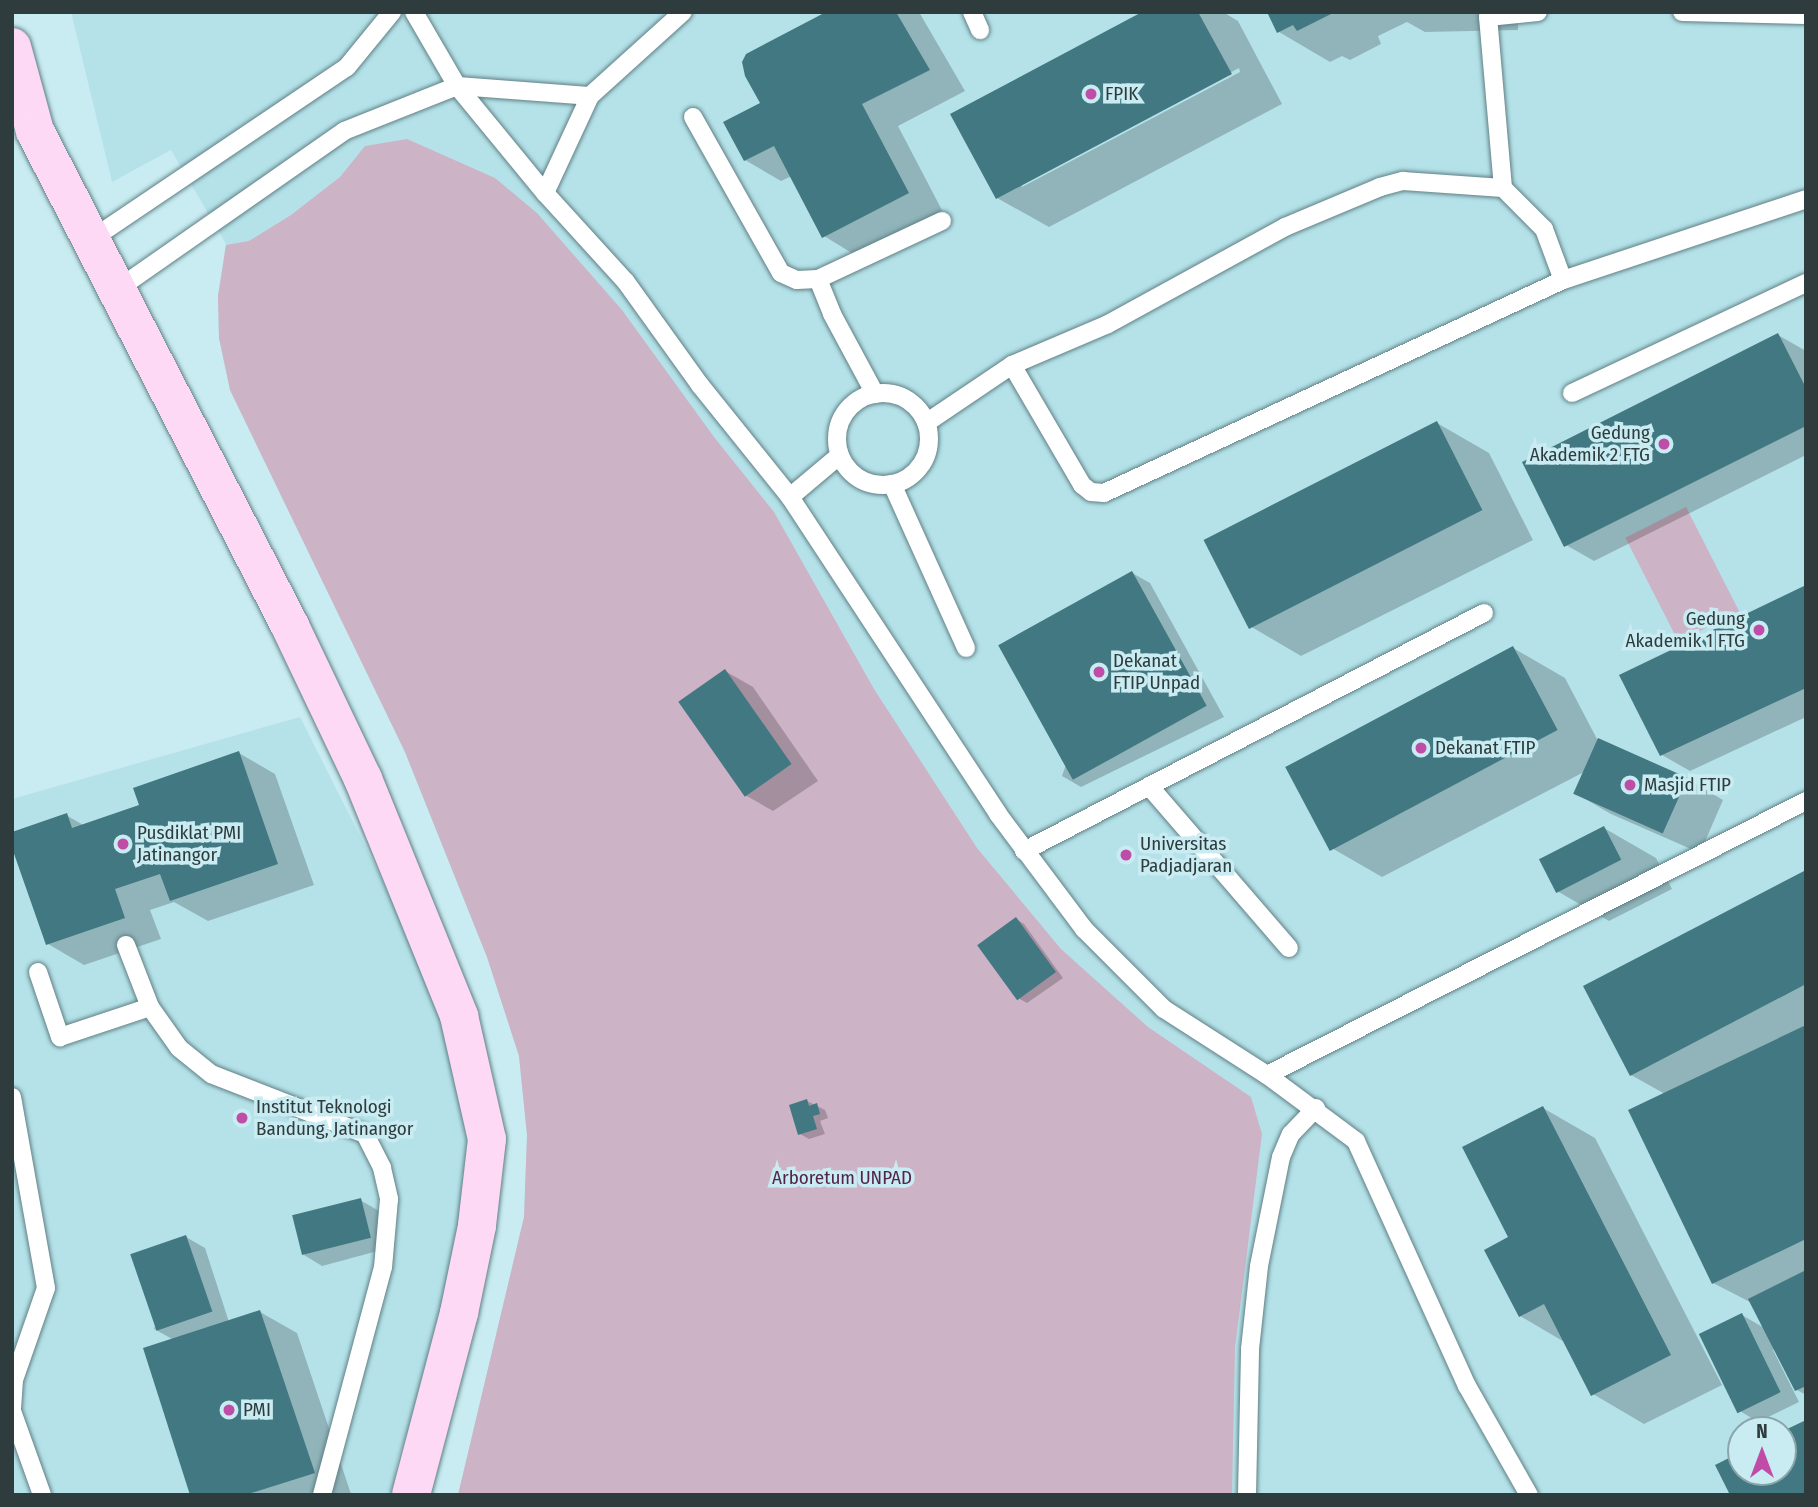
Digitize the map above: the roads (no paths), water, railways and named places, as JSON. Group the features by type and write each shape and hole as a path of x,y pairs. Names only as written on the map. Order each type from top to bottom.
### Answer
{"main road":[{"path":"12,47 23,118 232,508 341,732 363,779 459,1016 487,1139 477,1226 459,1313 411,1495"}],"lane":[{"path":"89,241 347,67 392,12"},
{"path":"414,12 457,86 545,193 626,282 700,385 790,498 1024,851 1084,929 1164,1009 1316,1108 1356,1141 1467,1386 1529,1495"},
{"path":"545,193 590,96 684,12"},
{"path":"972,12 980,30"},
{"path":"1503,188 1488,15 1538,12"},
{"path":"1682,12 1806,15"},
{"path":"115,291 345,131 457,86 590,96"},
{"path":"693,117 781,273 797,280 818,279 942,221"},
{"path":"926,423 1012,365 1108,324 1285,228 1380,187 1403,181 1503,188 1544,229 1563,279"},
{"path":"1012,365 1083,485 1091,492 1104,494 1563,279 1806,199"},
{"path":"818,279 832,314 875,394"},
{"path":"1572,393 1806,284"},
{"path":"875,394 891,394 906,399 918,409 926,423 930,439 927,454 919,468 907,479 892,484 876,484 861,479 848,469 840,455 837,440 844,417 860,400 875,394"},
{"path":"790,498 840,455"},
{"path":"892,484 967,648"},
{"path":"1024,851 1484,613"},
{"path":"1149,786 1289,948"},
{"path":"1267,1075 1806,801"},
{"path":"126,945 150,1007 179,1048 211,1073 365,1134 382,1168 389,1199 383,1268 323,1495"},
{"path":"37,972 60,1037 150,1007"},
{"path":"12,1097 46,1288 13,1380 12,1411 42,1495"},
{"path":"1247,1495 1250,1349 1259,1266 1281,1157 1291,1134 1316,1108"}],"place":[{"name":"FPIK","path":"1091,94"},
{"name":"Gedung Akademik 2 FTG","path":"1664,444"},
{"name":"Gedung Akademik 1 FTG","path":"1759,630"},
{"name":"Dekanat FTIP Unpad","path":"1099,672"},
{"name":"Dekanat FTIP","path":"1421,748"},
{"name":"Masjid FTIP","path":"1630,785"},
{"name":"Pusdiklat PMI Jatinangor","path":"123,844"},
{"name":"Universitas Padjadjaran","path":"1126,855"},
{"name":"Institut Teknologi Bandung, Jatinangor","path":"242,1118"},
{"name":"PMI","path":"229,1410"}],"park label":[{"name":"Arboretum UNPAD","path":"842,1178"}]}
